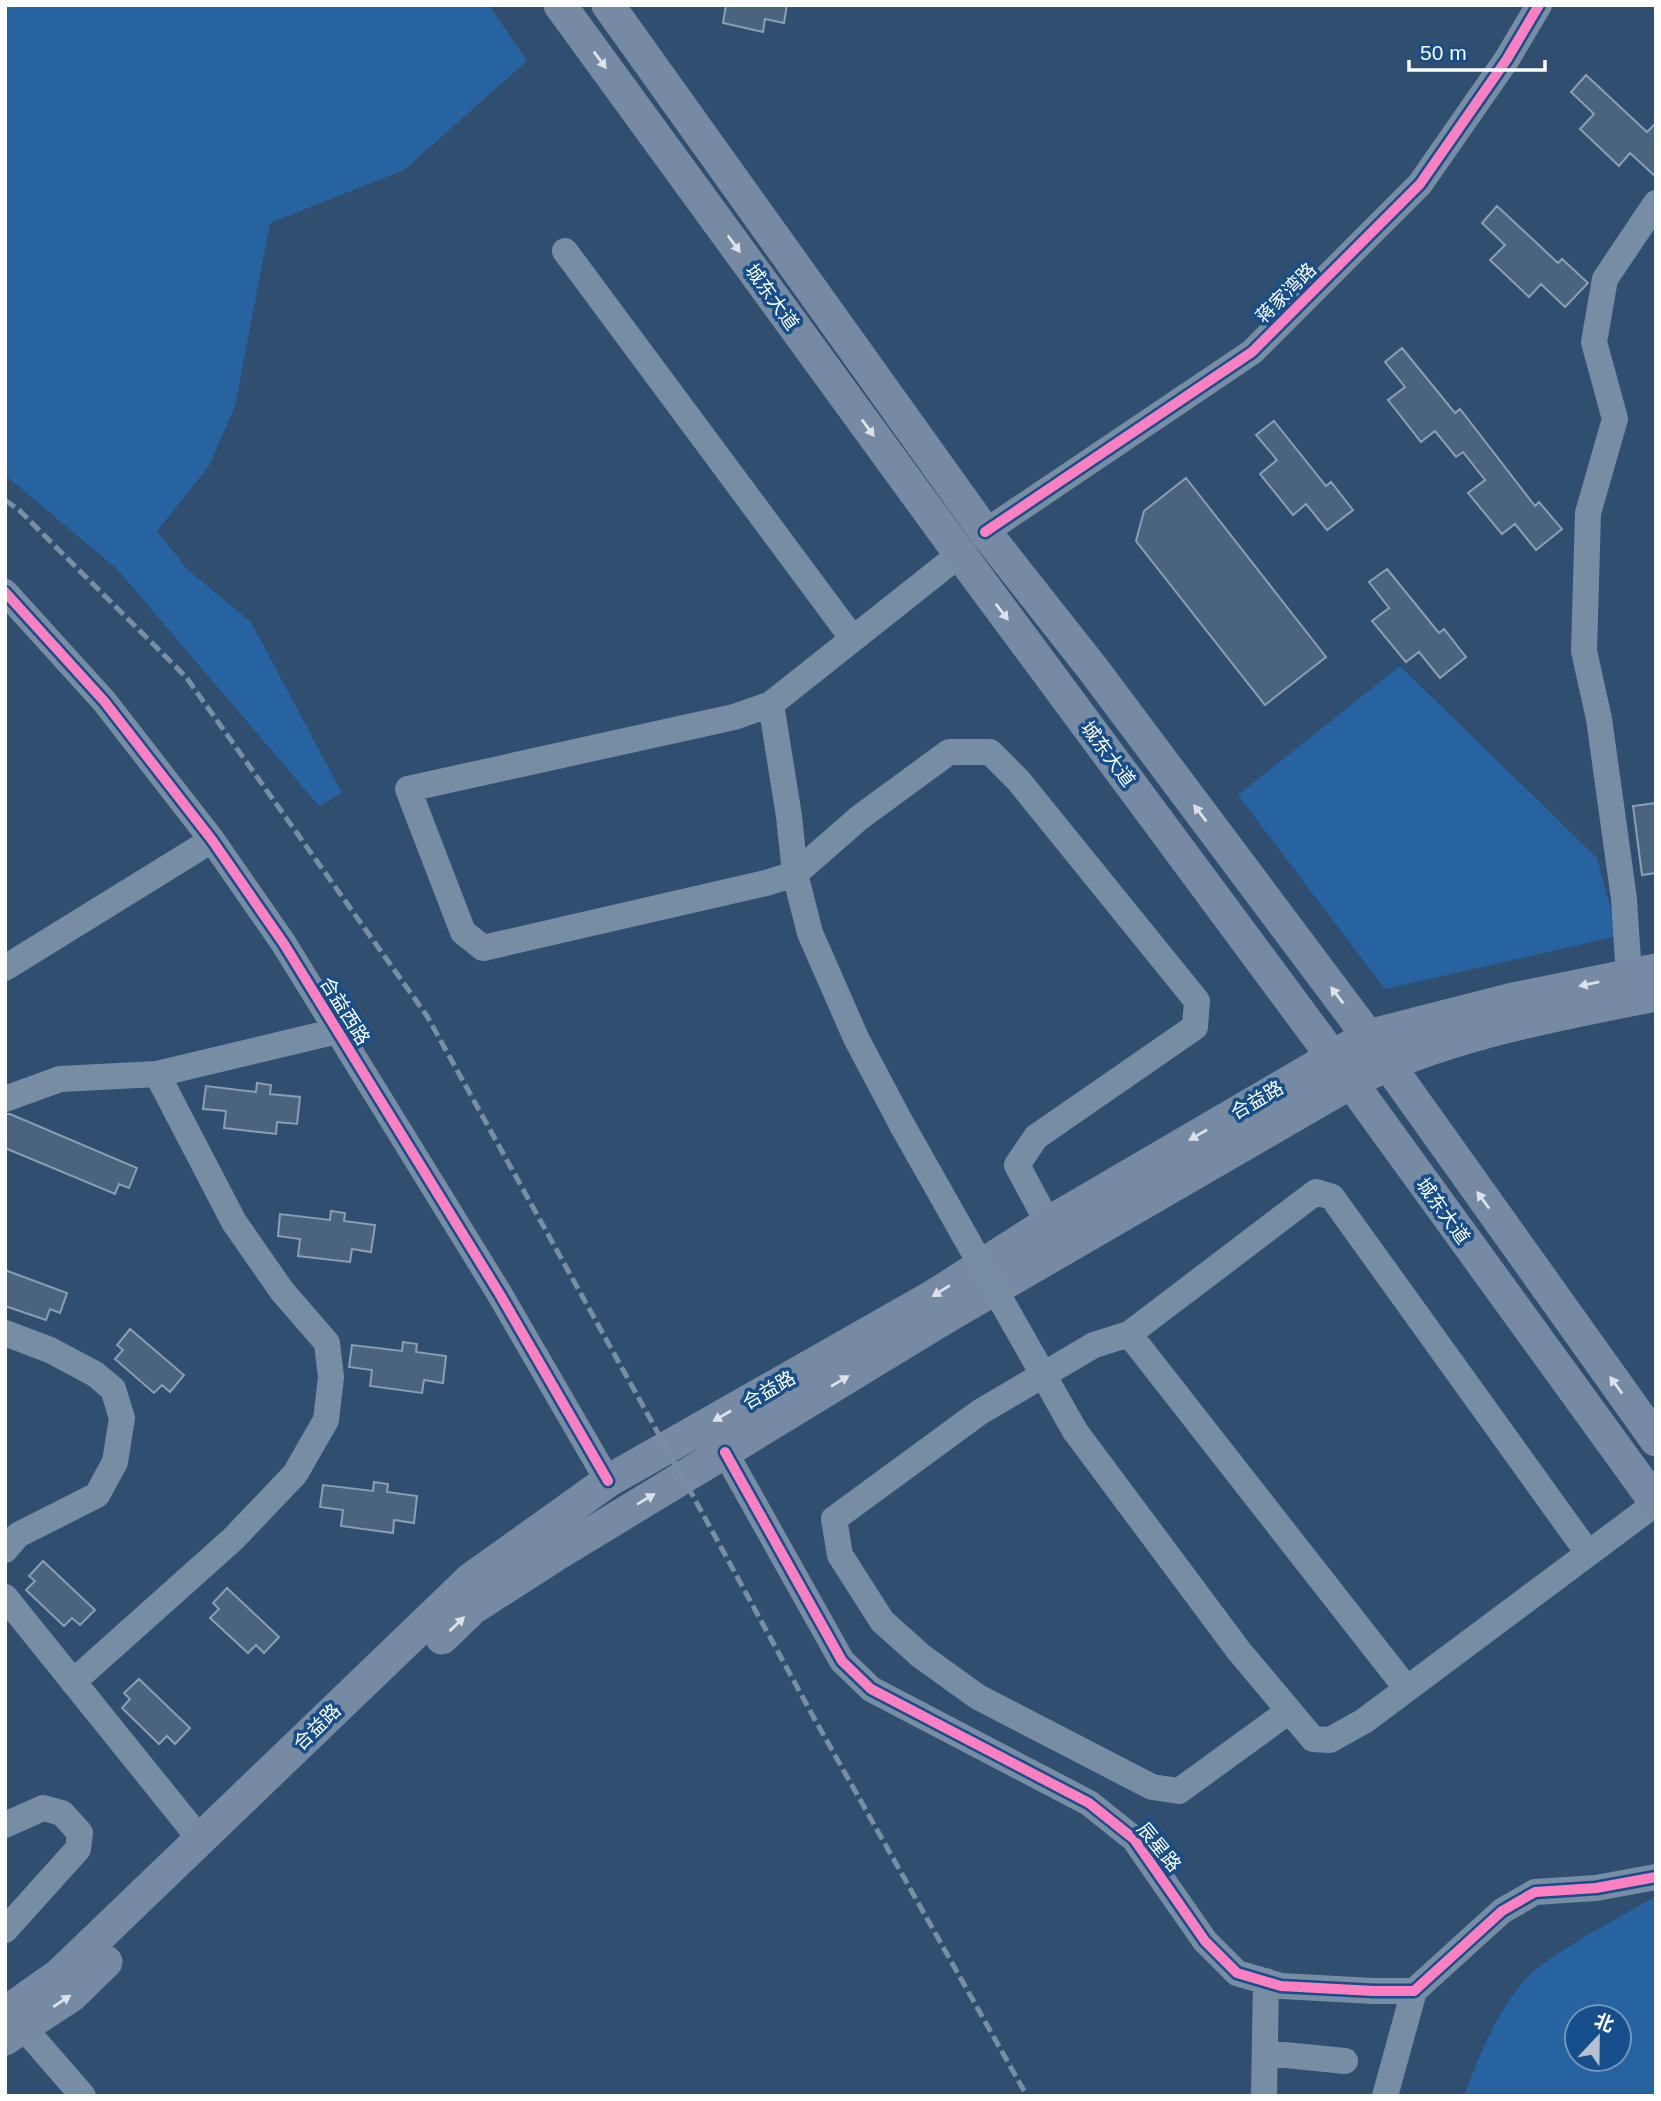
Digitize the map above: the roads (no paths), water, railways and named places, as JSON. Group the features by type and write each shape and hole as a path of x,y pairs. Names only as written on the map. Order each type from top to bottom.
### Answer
{"main road":[{"name":"城东大道","path":"560,5 1656,1503"},
{"name":"城东大道","path":"608,5 985,532 1093,669 1368,1036 1656,1440"},
{"name":"合益路","path":"11,2026 71,1996 473,1608 1341,1069 1368,1036 1513,999 1642,973"},
{"name":"合益路","path":"11,2026 59,1975 471,1579 608,1481 935,1295 1048,1223 1341,1069 1386,1064 1521,1022 1656,995"}],"street":[{"name":"蒋家湾路","path":"985,532 1252,352 1420,184 1507,59 1539,5"},
{"path":"1642,973 1624,899 1599,719 1584,651 1588,513 1615,419 1594,342 1605,279 1656,202"},
{"path":"565,251 853,639"},
{"path":"960,554 771,704 734,717 408,789 463,932 483,948 795,874 859,818 949,752 989,751 1018,780 1197,1001 1195,1027 1036,1136 1017,1165 1048,1223"},
{"name":"合益西路","path":"5,592 104,701 212,840 284,944 499,1293 608,1481"},
{"path":"771,704 789,816 795,874 810,933 856,1038 902,1125 1075,1431 1239,1651 1313,1738 1331,1740 1364,1721 1656,1503"},
{"path":"5,968 212,840"},
{"path":"5,1099 60,1079 157,1074 337,1031"},
{"path":"73,1682 233,1539 295,1474 326,1420 331,1377 327,1343 282,1292 234,1222 157,1074"},
{"path":"1289,1711 1179,1791 1152,1787 978,1697 921,1656 882,1622 840,1555 834,1519 980,1412 1094,1345 1129,1334 1316,1192 1332,1197 1588,1553"},
{"path":"5,1333 50,1350 95,1374 113,1389 122,1418 116,1462 97,1495 18,1535 5,1550"},
{"path":"1129,1334 1407,1689"},
{"name":"辰星路","path":"725,1451 842,1661 871,1689 1089,1803 1134,1839 1205,1941 1237,1973 1281,1986 1414,1991"},
{"path":"5,1597 200,1839"},
{"path":"5,1825 43,1808 62,1813 80,1833 78,1849 5,1930"},
{"path":"1385,2096 1414,1991 1502,1911 1535,1892 1596,1888 1656,1877"},
{"path":"1264,2096 1266,1981"},
{"path":"11,2026 83,2096"},
{"path":"1265,2053 1345,2061"}],"railway":[{"path":"5,500 19,510 186,677 427,1016 814,1718 1027,2096"}]}
